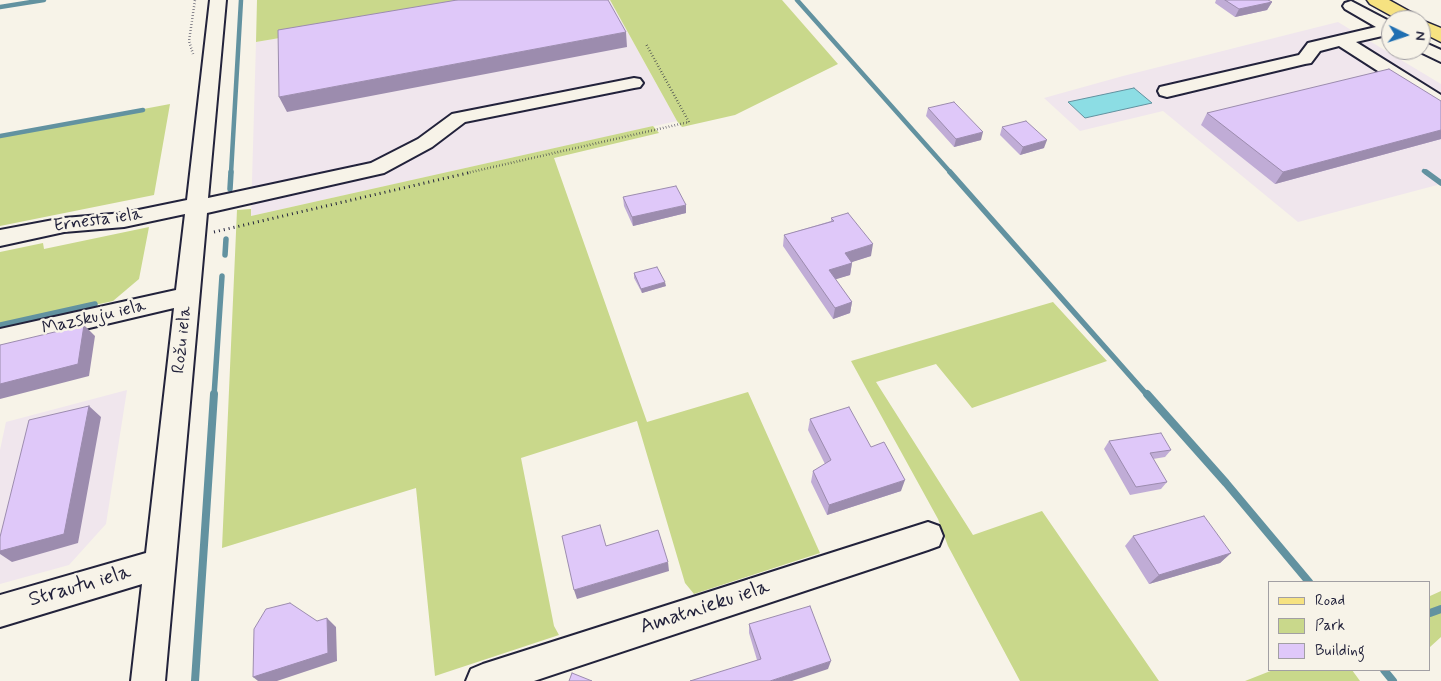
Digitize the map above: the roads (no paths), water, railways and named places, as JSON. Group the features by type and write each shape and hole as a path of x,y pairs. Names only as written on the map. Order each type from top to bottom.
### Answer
{"main road":[{"path":"1376,0 1394,10"}],"street":[{"name":"Rožu iela","path":"148,681 218,0"},
{"path":"1351,6 1381,23"},
{"path":"1167,91 1305,60 1314,47 1381,31"},
{"path":"1341,40 1441,103"},
{"name":"Ernesta iela","path":"0,238 64,224 124,220 196,207 377,168 425,143 459,118 634,84"},
{"name":"Mazskuju iela","path":"0,339 187,296"},
{"name":"Amatnieku iela","path":"483,681 928,536"},
{"name":"Strautu iela","path":"0,611 160,564"}],"water":[{"path":"1134,88 1152,103 1085,118 1068,102"}],"waterway":[{"path":"0,7 44,0"},
{"path":"231,173 241,0"},
{"path":"797,0 951,173"},
{"path":"0,136 143,110"},
{"path":"230,189 231,172"},
{"path":"950,172 1148,396"},
{"path":"1426,172 1441,183"},
{"path":"225,255 226,239"},
{"path":"214,396 222,276"},
{"path":"0,325 95,304"},
{"path":"195,681 214,394"},
{"path":"1147,394 1226,483 1308,581"},
{"path":"1431,613 1441,609"},
{"path":"1385,671 1393,681"}]}
